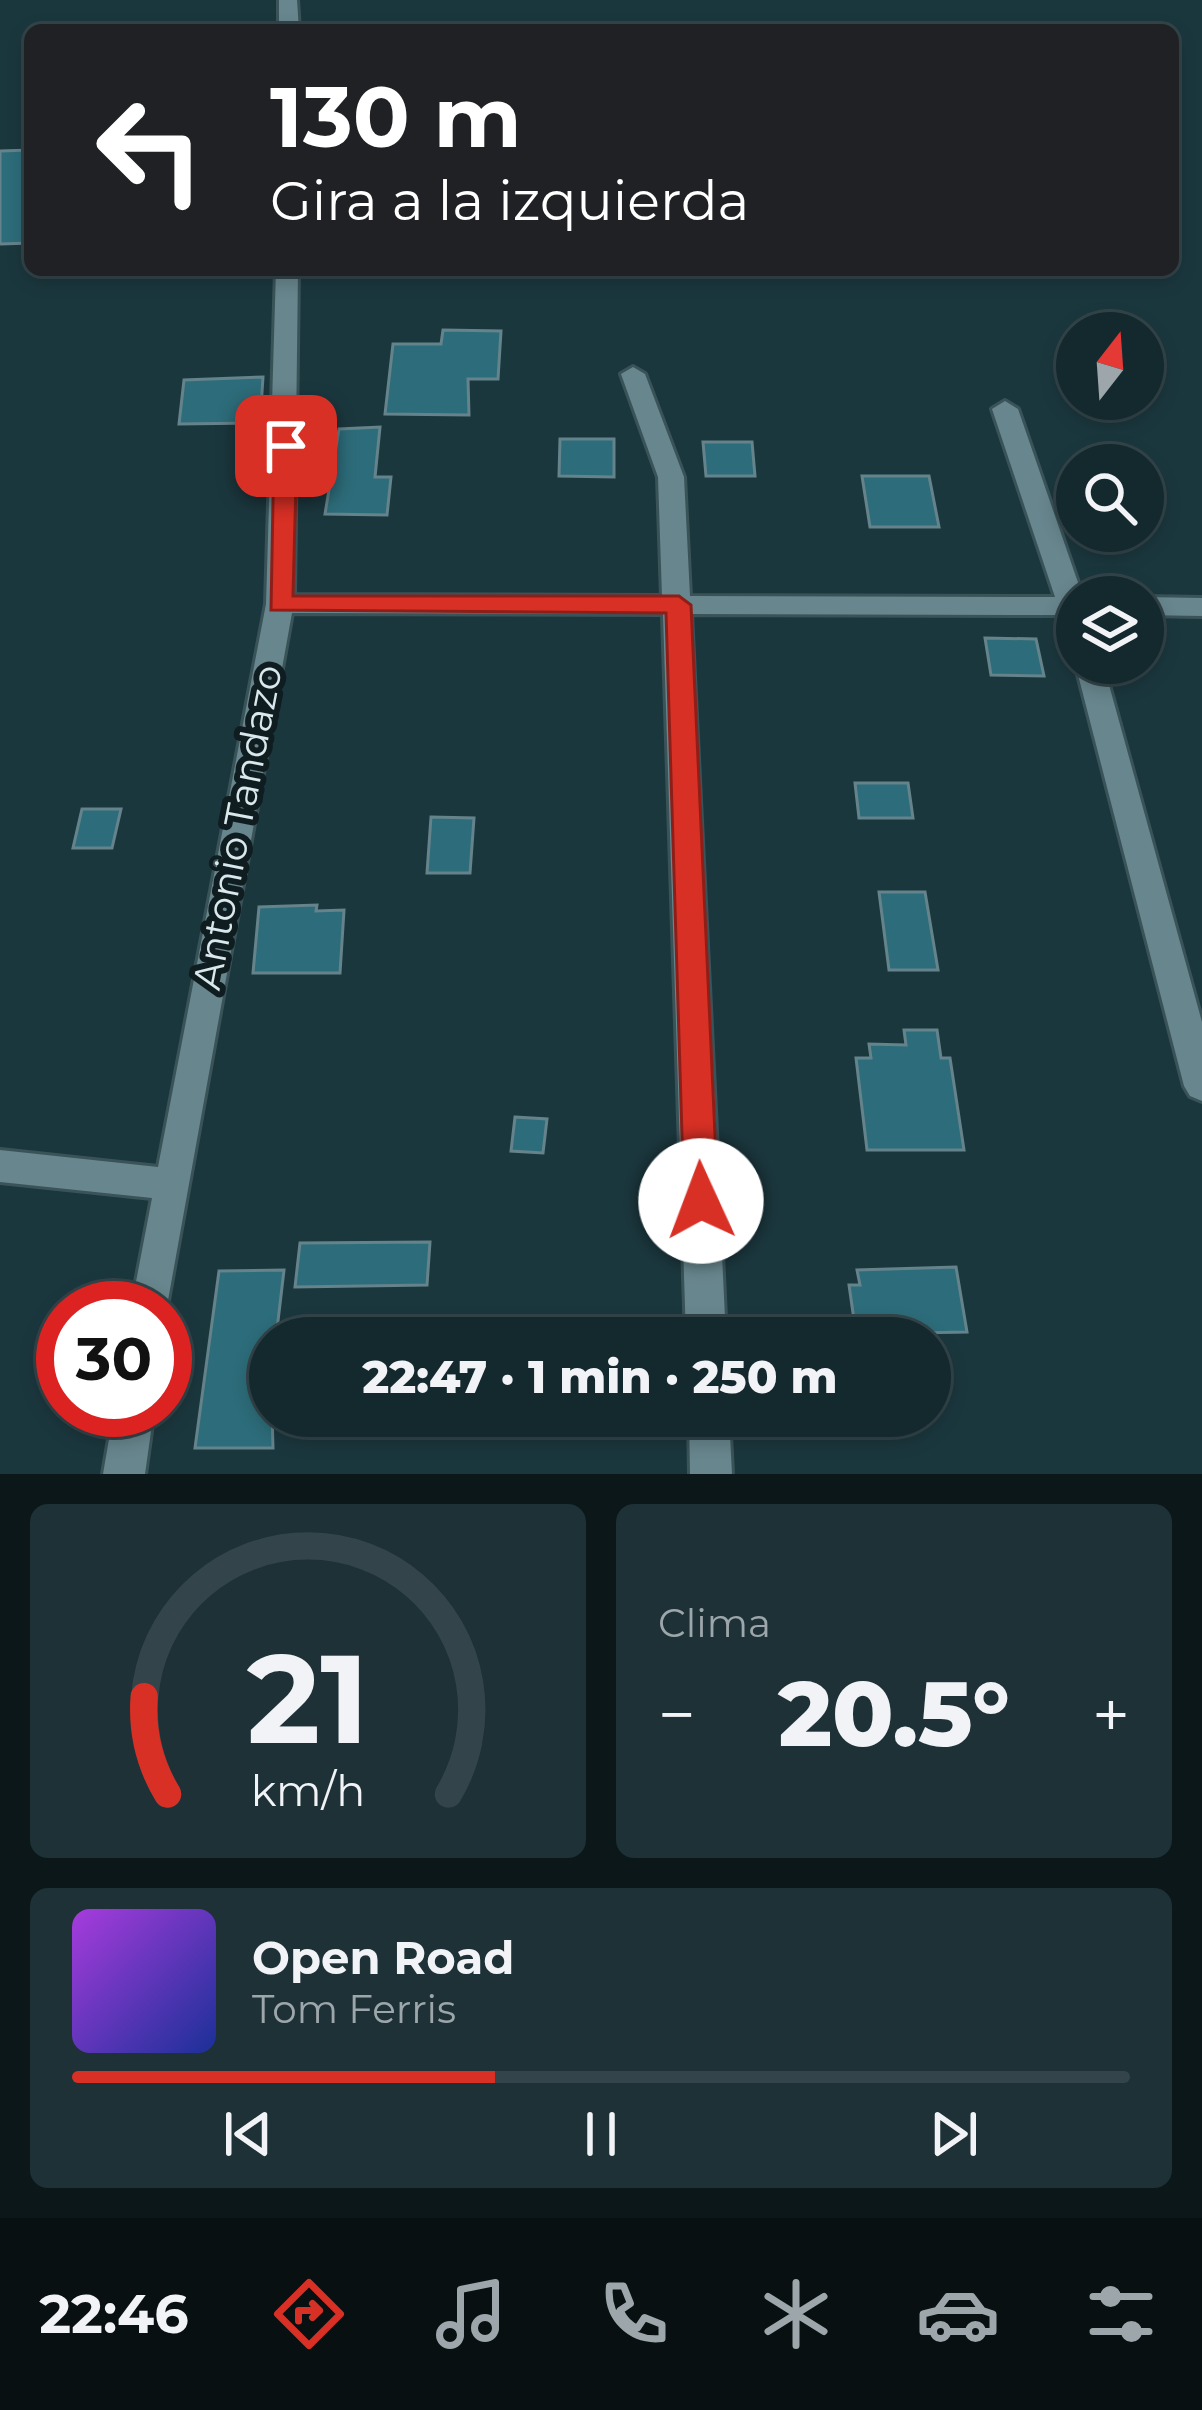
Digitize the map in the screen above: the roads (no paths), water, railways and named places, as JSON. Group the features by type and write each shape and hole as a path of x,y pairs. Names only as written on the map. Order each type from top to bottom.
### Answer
{"street":[{"name":"Antonio Tandazo","path":"154,1281 280,604 287,276"},
{"path":"634,374 671,477 705,1317"},
{"path":"1005,410 1064,576"},
{"path":"280,604 1056,610"},
{"path":"1164,606 1202,607"},
{"path":"1095,684 1202,1086"},
{"path":"0,1166 169,1184"},
{"path":"124,1474 130,1437"},
{"path":"710,1437 711,1474"}]}
